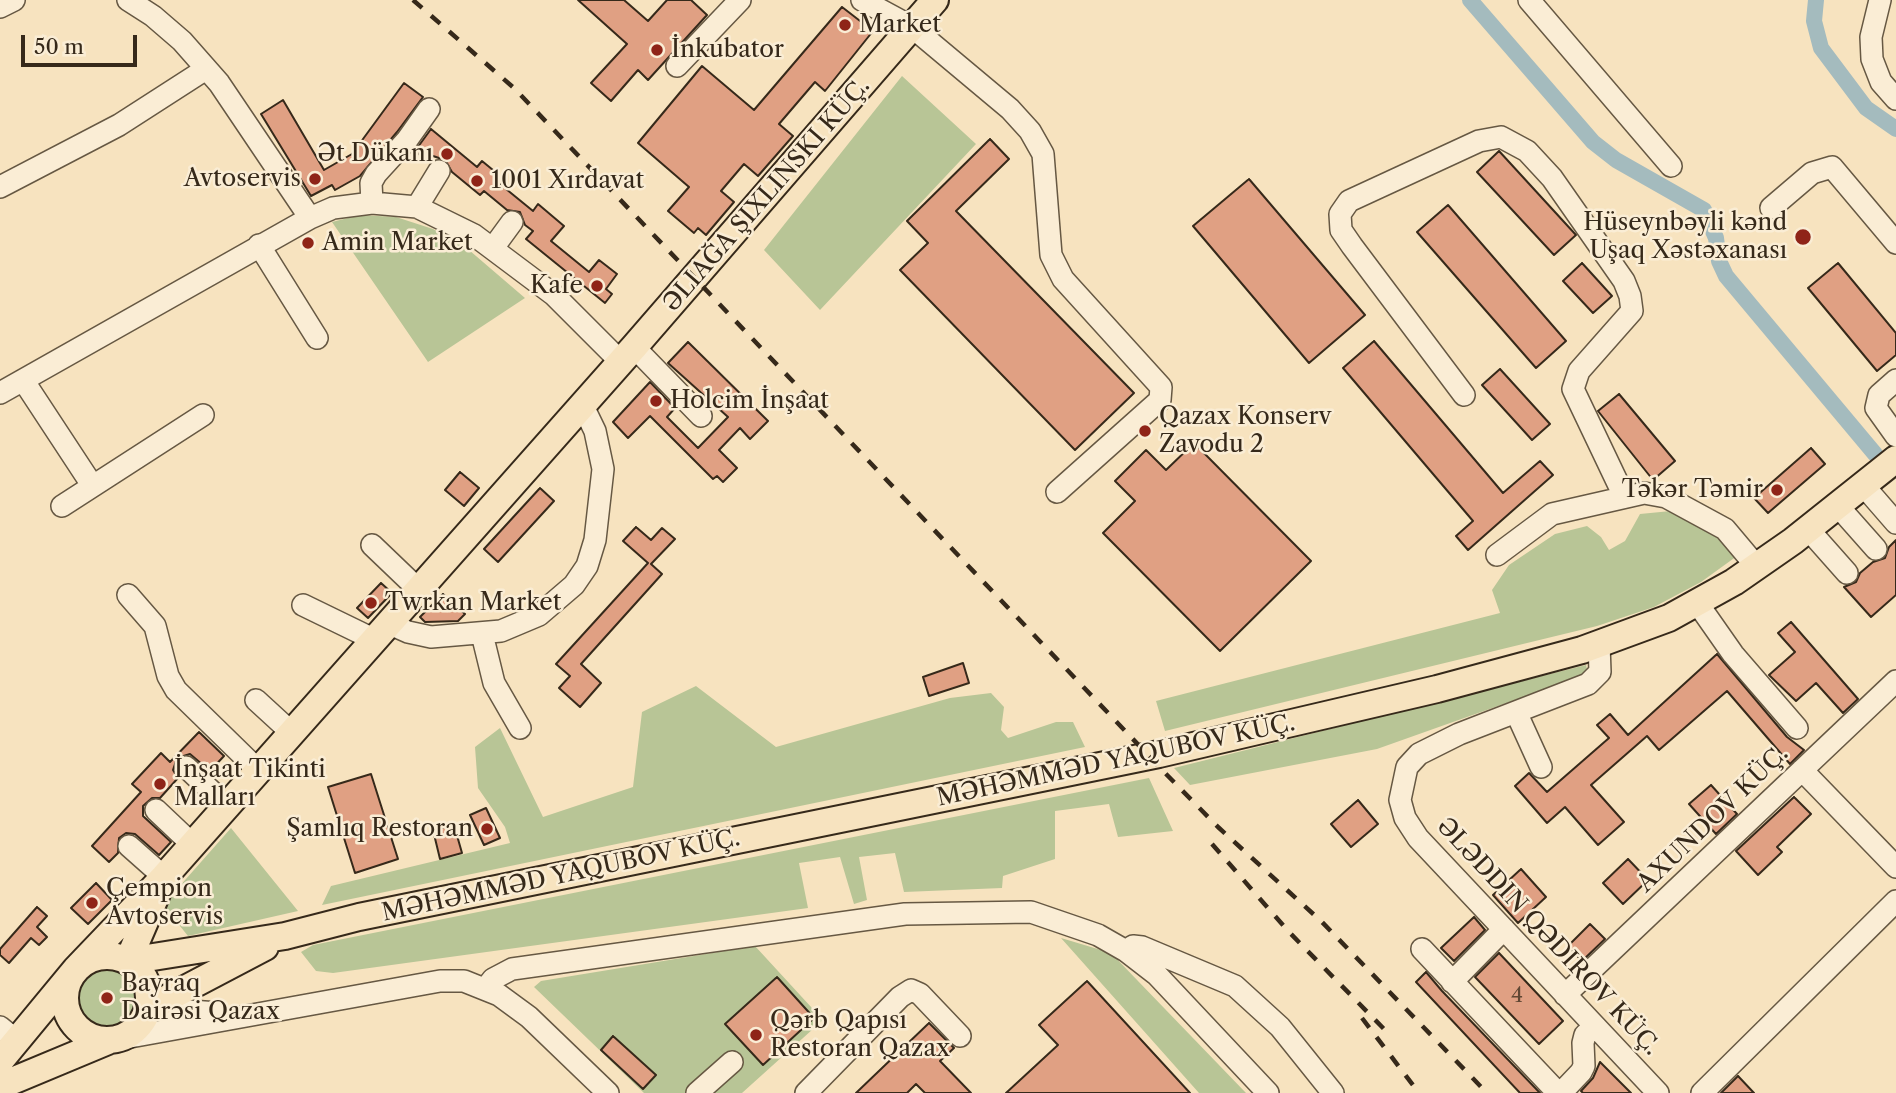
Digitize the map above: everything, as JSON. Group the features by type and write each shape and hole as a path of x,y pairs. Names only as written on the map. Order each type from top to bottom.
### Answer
{"main road":[{"path":"285,936 149,1008 134,1031 11,1079 9,1034 76,970 193,845 628,354 935,0"},
{"name":"MƏHƏMMƏD YAQUBOV KÜÇ.","path":"285,936 359,917 1159,754 1437,689 1599,644 1698,604 1758,567 1896,459"},
{"path":"128,961 164,877"},
{"path":"108,1041 94,1038 72,1022 65,995 76,970 100,956 128,961 285,936"},
{"path":"128,961 146,981 149,1008"}],"street":[{"path":"0,8 14,0"},
{"path":"128,0 153,16 182,41 206,69 242,115 310,218"},
{"path":"677,66 740,0"},
{"path":"862,0 912,27 1010,108 1030,131 1043,154 1051,255 1063,279 1161,387 1160,400 1057,492"},
{"path":"1529,0 1671,166"},
{"path":"1880,0 1871,37 1872,59 1881,82 1896,99"},
{"path":"0,187 119,125 206,69"},
{"path":"372,203 371,183 376,174 407,140 429,109"},
{"path":"1464,395 1341,230 1340,214 1349,201 1479,141 1501,137 1527,151 1552,178 1625,281 1632,311 1579,371 1574,379 1573,389 1624,496"},
{"path":"1771,208 1812,173 1832,167 1840,172 1896,243"},
{"path":"417,207 439,171"},
{"path":"0,393 310,218 333,208 372,203 417,207 444,217 493,248 628,354 701,416"},
{"path":"493,248 512,222"},
{"path":"260,246 317,338"},
{"path":"23,380 92,485"},
{"path":"1896,380 1879,395 1875,408 1896,436"},
{"path":"303,605 383,632 408,632 431,637 482,634 520,625 540,615 561,599 587,566 599,514 603,469 595,431 582,404"},
{"path":"62,506 203,415"},
{"path":"1863,485 1896,523"},
{"path":"1497,555 1552,514 1644,493 1666,497 1725,529 1758,567"},
{"path":"1837,505 1876,549"},
{"path":"1808,529 1847,573"},
{"path":"372,545 419,590"},
{"path":"128,594 155,626 168,676 176,690 259,771"},
{"path":"1698,604 1733,654 1797,728"},
{"path":"482,634 494,683 520,728"},
{"name":"ƏLƏDDIN QƏDIROV KÜÇ.","path":"1599,644 1602,664 1596,678 1588,684 1419,754 1407,767 1400,800 1405,818 1418,838 1658,1093"},
{"name":"AXUNDOV KÜÇ.","path":"1565,995 1896,681"},
{"path":"256,700 292,733"},
{"path":"1517,712 1541,767"},
{"path":"186,767 227,806"},
{"path":"1802,770 1896,867"},
{"path":"156,810 193,845"},
{"path":"130,846 164,877"},
{"path":"1702,1093 1896,901"},
{"path":"485,988 493,979 512,969 905,914 1031,912 1086,930 1126,951 1157,975 1268,1093"},
{"path":"1452,982 1504,929"},
{"path":"1126,951 1133,946 1142,947 1235,986 1280,1027 1333,1093"},
{"path":"1422,949 1559,1093 1581,1072 1584,1066 1585,1035 1595,1027"},
{"path":"108,1041 440,981 464,981 485,988 529,1017 608,1093"},
{"path":"806,1093 900,997 911,990 920,994 960,1036"},
{"path":"149,1008 252,1016"},
{"path":"697,1093 732,1062"}],"green space":[{"path":"902,76 976,144 820,310 764,250"},
{"path":"360,215 396,217 433,229 469,250 525,298 428,362 332,222"},
{"path":"1671,511 1715,536 1737,556 1701,582 1654,607 1597,626 1165,731 1156,701 1500,613 1492,590 1509,565 1555,534 1587,526 1601,537 1609,550 1625,541 1640,514"},
{"path":"1586,665 1588,674 1377,749 1190,785 1174,768"},
{"path":"696,686 776,747 950,698 991,693 1004,707 1001,730 1008,738 1056,722 1073,722 1085,747 322,905 331,886 510,843 505,827 478,788 475,747 500,728 543,817 633,787 642,712"},
{"path":"1149,778 1173,831 1118,837 1109,804 1055,811 1055,859 1003,876 1002,888 904,892 895,853 859,857 867,900 854,904 840,857 799,863 808,908 333,973 316,971 301,952 313,945"},
{"path":"231,828 298,911 188,936 163,905"},
{"path":"1061,938 1111,953 1246,1093 1199,1093"},
{"path":"755,946 823,1020 742,1093 644,1093 534,987 541,981"},
{"path":"107,968 124,973 132,981 137,998 132,1015 124,1023 107,1028 90,1023 82,1015 77,998 82,981 90,973"}],"building":[{"path":"578,0 624,0 648,21 667,0 691,0 707,15 648,80 638,70 611,101 591,83 627,44"},
{"path":"842,7 873,31 825,91 815,82 779,124 793,136 758,176 744,164 721,191 734,202 706,235 698,228 694,233 668,211 689,187 638,143 702,66 754,110"},
{"path":"404,83 423,97 397,132 360,176 335,190 332,185 311,196 261,114 283,100 324,170 352,154"},
{"path":"431,129 477,167 482,161 499,175 495,180 533,211 538,204 564,226 551,241 589,272 599,260 617,274 606,289 612,294 605,303 526,239 533,231 525,225 520,212 507,210 484,191 480,195 452,172 445,160 430,155 426,160 415,151"},
{"path":"990,139 1009,159 956,211 1134,393 1075,450 900,270 928,243 907,221"},
{"path":"1499,151 1576,235 1554,255 1477,172"},
{"path":"1249,179 1365,315 1309,363 1193,226"},
{"path":"1448,205 1566,341 1536,368 1417,232"},
{"path":"1582,263 1612,296 1593,313 1563,281"},
{"path":"1838,263 1896,333 1896,355 1877,371 1808,288"},
{"path":"1374,341 1503,493 1540,461 1553,475 1468,550 1456,536 1473,521 1343,368"},
{"path":"688,342 768,421 750,439 740,428 719,450 737,468 723,482 717,476 713,479 650,416 628,438 613,422 650,382 675,408 667,417 698,448 728,417 668,363"},
{"path":"1500,369 1550,424 1532,440 1482,385"},
{"path":"1619,394 1675,461 1653,480 1598,411"},
{"path":"1194,443 1311,561 1220,651 1103,533 1135,501 1115,481 1146,450 1166,470"},
{"path":"1811,448 1825,464 1768,513 1754,498"},
{"path":"460,472 479,488 464,506 445,490"},
{"path":"540,488 554,501 498,562 484,549"},
{"path":"636,527 651,540 662,528 675,539 651,564 662,574 581,664 601,683 580,707 559,688 570,676 556,664 648,563 623,541"},
{"path":"1896,540 1896,595 1871,617 1844,587 1856,582 1860,573 1873,562 1885,558 1889,547"},
{"path":"381,583 392,593 368,618 357,608"},
{"path":"443,594 465,614 458,621 425,622 420,617"},
{"path":"1791,622 1858,699 1843,713 1816,683 1796,701 1769,675 1795,652 1778,633"},
{"path":"1717,654 1787,737 1804,750 1790,764 1727,691 1659,750 1647,736 1591,785 1624,822 1598,845 1565,807 1547,823 1515,786 1529,773 1547,792 1609,738 1597,725 1610,714 1628,735"},
{"path":"963,663 969,683 929,696 923,677"},
{"path":"199,732 224,756 210,771 190,754 177,758 173,770 178,778 160,798 152,798 143,806 143,816 171,842 159,855 135,834 126,833 119,838 118,853 109,862 92,846 141,792 132,784 161,753 170,762"},
{"path":"371,774 398,859 355,873 328,787"},
{"path":"1711,785 1737,814 1716,834 1689,804"},
{"path":"1794,797 1811,814 1777,847 1782,852 1758,875 1736,851"},
{"path":"1358,800 1378,824 1351,847 1331,824"},
{"path":"486,808 500,838 484,845 470,815"},
{"path":"454,825 462,853 440,859 433,830"},
{"path":"1628,859 1648,880 1623,904 1603,883"},
{"path":"1521,869 1546,897 1518,923 1493,895"},
{"path":"96,883 112,900 88,924 71,908"},
{"path":"37,907 47,916 37,927 47,937 39,945 31,938 9,963 0,955 0,949"},
{"path":"1474,917 1485,930 1454,961 1441,948"},
{"path":"1590,924 1605,939 1582,961 1568,946"},
{"path":"1499,953 1563,1021 1539,1044 1475,977"},
{"path":"1426,972 1540,1093 1520,1093 1416,982"},
{"path":"777,977 814,1018 763,1065 725,1024"},
{"path":"1087,981 1190,1093 1006,1093 1058,1045 1039,1025"},
{"path":"929,1023 954,1048 940,1061 971,1093 925,1093 916,1084 907,1093 856,1093"},
{"path":"613,1036 656,1075 643,1089 601,1050"},
{"path":"1600,1062 1631,1093 1581,1091 1593,1078"},
{"path":"1738,1076 1754,1093 1721,1093"}],"waterway":[{"path":"1470,0 1593,142 1616,160 1704,210 1716,238 1719,261 1726,276 1875,454"},
{"path":"1816,0 1814,21 1821,48 1866,108 1896,129"}],"railway":[{"path":"413,0 514,88 1168,776 1218,827 1322,922 1487,1093"},
{"path":"1212,844 1289,932 1385,1030"},
{"path":"1362,1018 1419,1093"}],"place":[{"name":"Market","path":"845,25"},
{"name":"İnkubator","path":"657,50"},
{"name":"Ət Dükanı","path":"447,154"},
{"name":"Avtoservis","path":"315,179"},
{"name":"1001 Xırdavat","path":"477,181"},
{"name":"Hüseynbəyli kənd Uşaq Xəstəxanası","path":"1803,237"},
{"name":"Amin Market","path":"308,243"},
{"name":"Kafe","path":"597,286"},
{"name":"Holcim İnşaat","path":"656,401"},
{"name":"Qazax Konserv Zavodu 2","path":"1145,431"},
{"name":"Təkər Təmir","path":"1777,490"},
{"name":"Twrkan Market","path":"371,603"},
{"name":"İnşaat Tikinti Malları","path":"160,784"},
{"name":"Şamlıq Restoran","path":"487,829"},
{"name":"Çempion Avtoservis","path":"92,903"},
{"name":"Bayraq Dairəsi Qazax","path":"107,998"},
{"name":"Qərb Qapısı Restoran Qazax","path":"756,1035"}]}
